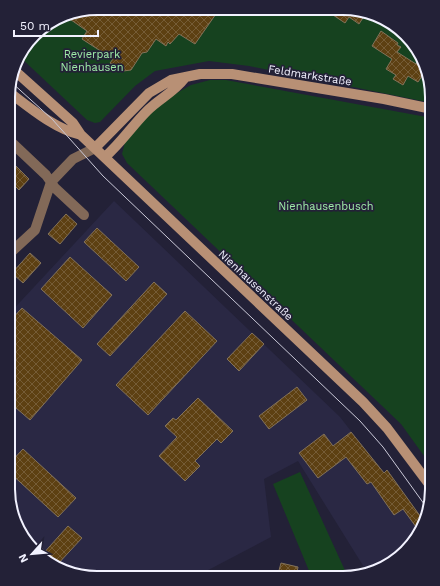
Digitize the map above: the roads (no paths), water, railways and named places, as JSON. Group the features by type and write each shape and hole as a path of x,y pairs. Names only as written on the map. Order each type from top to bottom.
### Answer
{"main road":[{"path":"18,74 73,123 81,135 95,148"},
{"name":"Feldmarkstraße","path":"95,148 149,93 171,80 200,74 232,74 384,99 425,108"},
{"path":"105,157 115,148 146,112 156,102 177,88 184,78"},
{"path":"15,96 58,125 70,132 81,135"},
{"name":"Nienhausenstraße","path":"95,148 363,402 387,428 425,479"}],"street":[{"path":"15,146 51,182 55,188 84,215"},
{"path":"15,249 35,230 51,182 72,158 95,148"}],"tram line":[{"path":"16,86 52,119 103,176 360,421 383,447 423,503"}],"park label":[{"name":"Revierpark Nienhausen","path":"92,60"},
{"name":"Nienhausenbusch","path":"326,206"}]}
